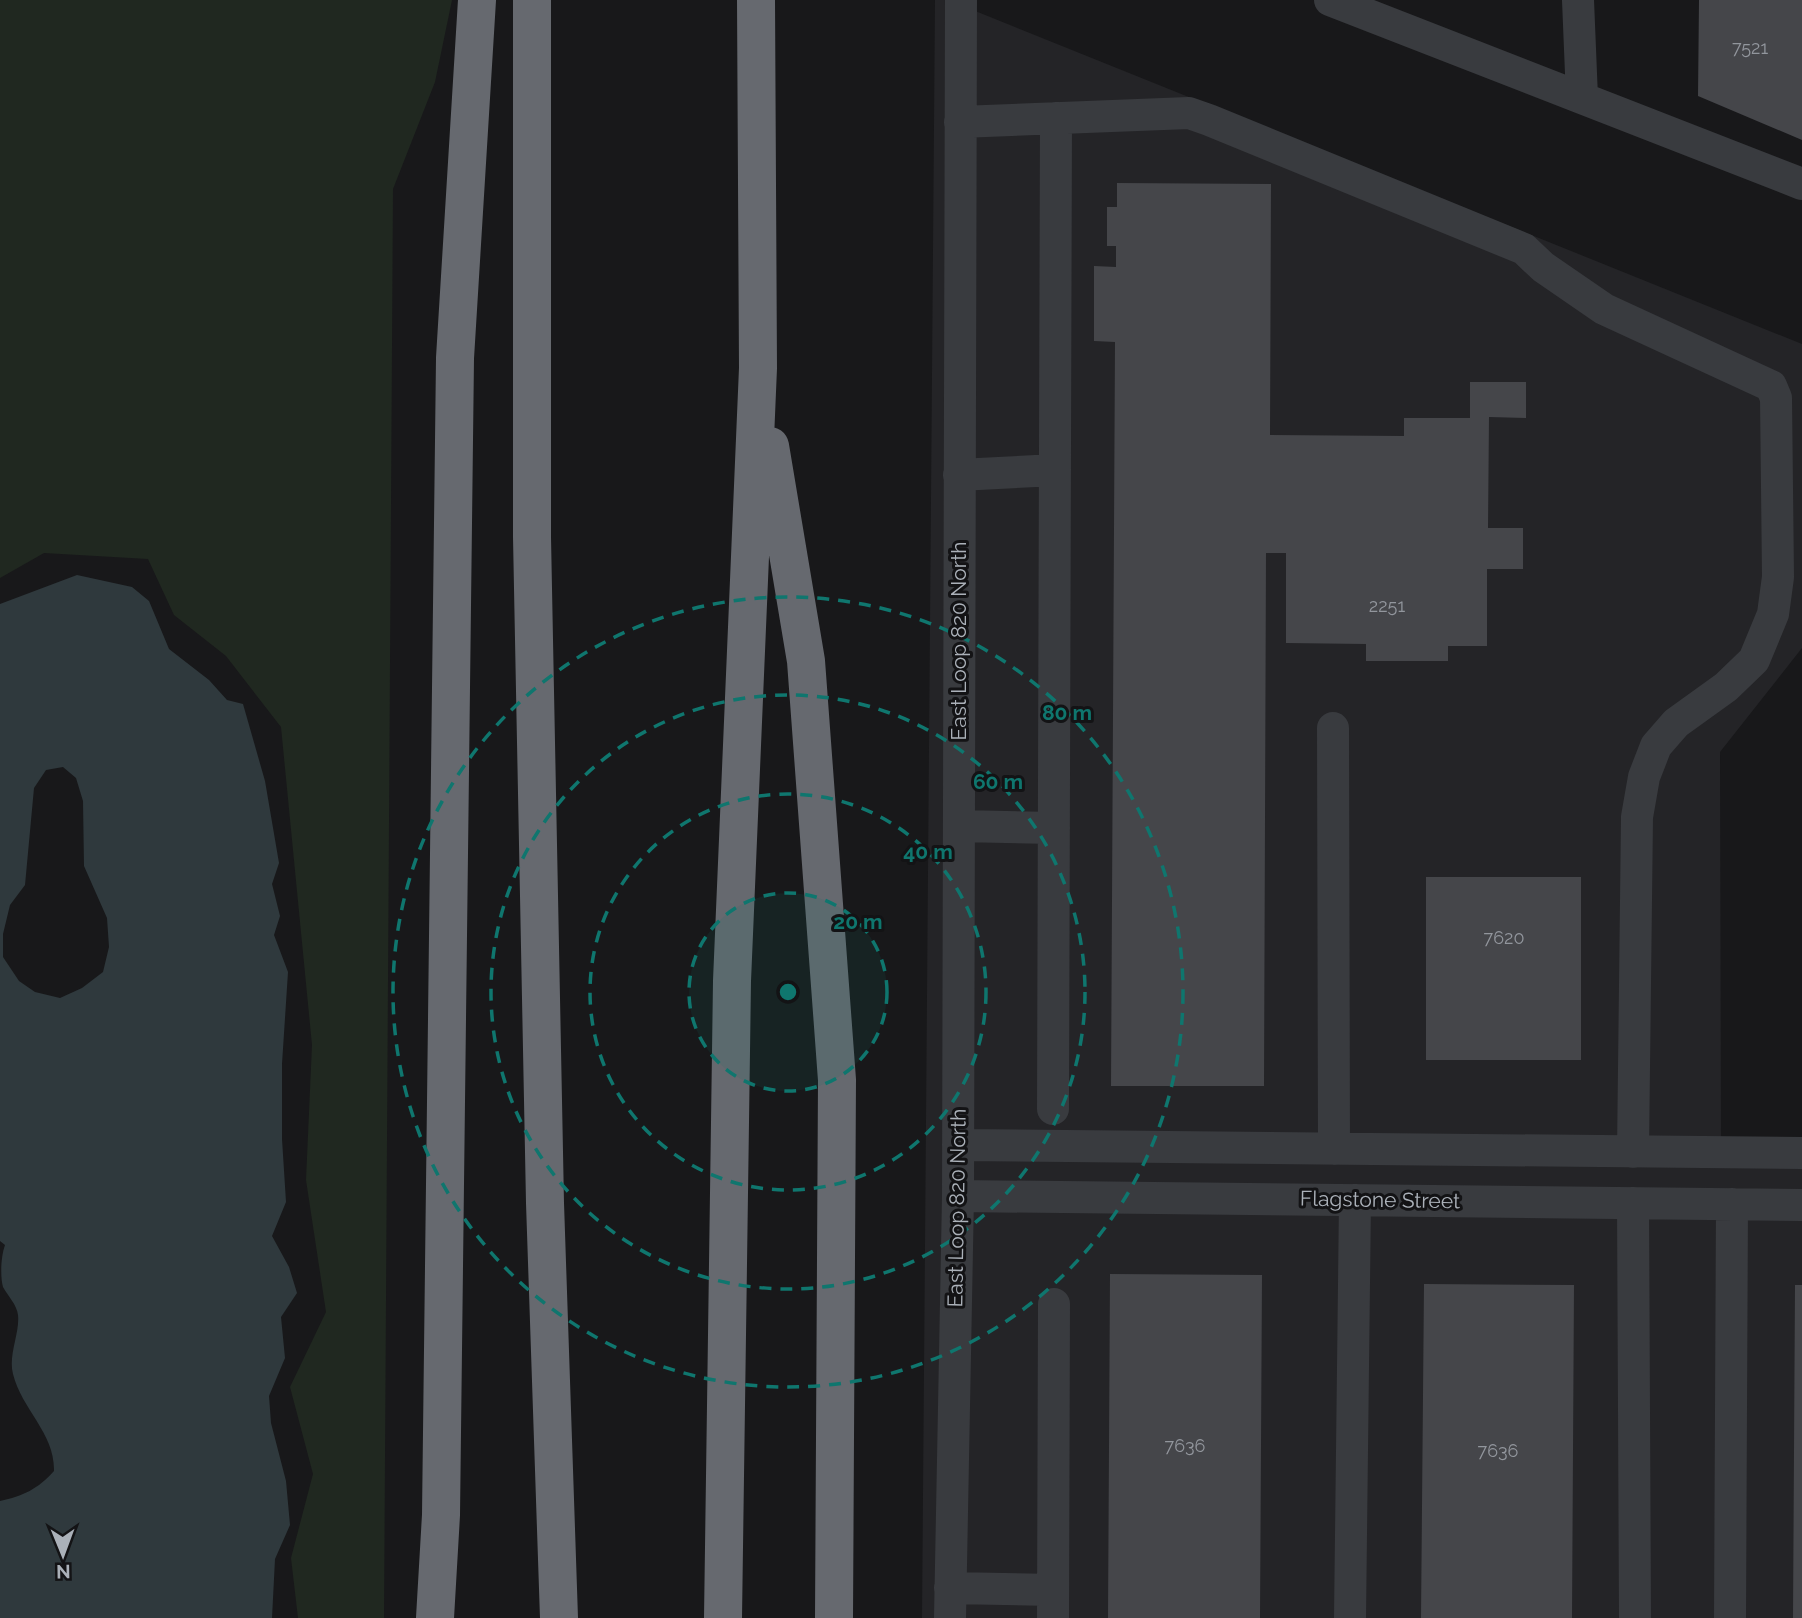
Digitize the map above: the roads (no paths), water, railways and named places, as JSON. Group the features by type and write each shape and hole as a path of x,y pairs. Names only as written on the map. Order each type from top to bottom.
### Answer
{"highway":[{"path":"435,1618 441,1514 455,358 477,0"},
{"path":"532,0 532,537 545,1189 559,1618"},
{"path":"723,1618 732,981 758,368 756,0"},
{"path":"758,368 806,661 837,1080 834,1618"}],"street":[{"name":"East Loop 820 North","path":"950,1603 958,1196 961,0"},
{"path":"1330,0 1802,184"},
{"path":"1578,0 1582,98"},
{"path":"960,122 1189,113 1524,249 1544,267 1604,309 1771,386 1776,398 1777,425 1778,577 1773,614 1754,660 1726,687 1676,723 1656,746 1644,777 1637,817 1633,1152"},
{"path":"1053,1109 1056,118"},
{"path":"960,475 1055,470"},
{"path":"1333,728 1334,1149"},
{"path":"959,826 1054,828"},
{"path":"958,1145 1802,1153"},
{"name":"Flagstone Street","path":"958,1196 1802,1205"},
{"path":"1350,1618 1355,1200"},
{"path":"1633,1203 1635,1618"},
{"path":"1730,1618 1732,1204"},
{"path":"950,1603 1054,1604 1054,1304"}]}
